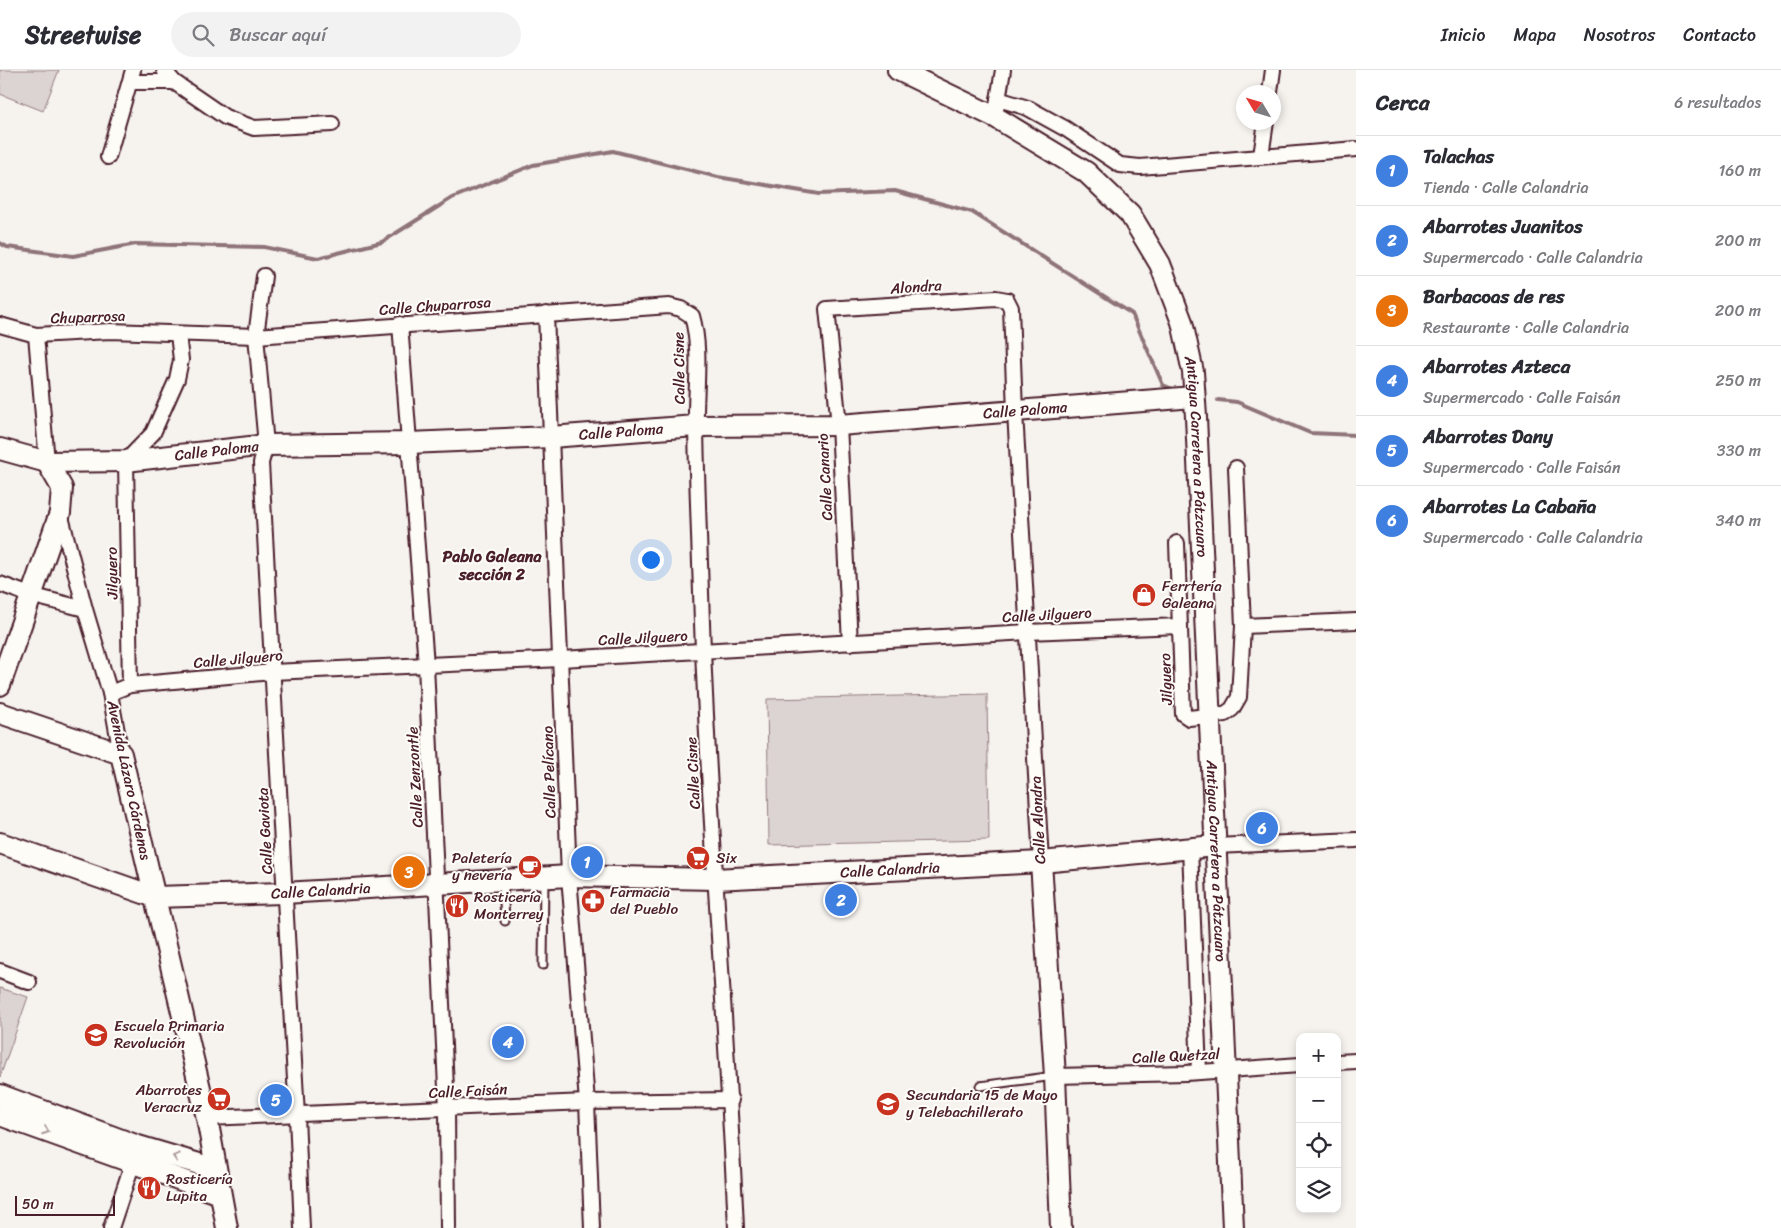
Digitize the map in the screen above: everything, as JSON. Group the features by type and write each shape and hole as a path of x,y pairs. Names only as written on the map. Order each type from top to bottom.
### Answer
{"street":[{"path":"164,70 174,82 225,117 254,128 332,124"},
{"name":"Antigua Carretera a Pátzcuaro","path":"898,70 997,108 1086,172 1130,214 1160,264 1182,322 1193,372 1233,1228"},
{"path":"1003,70 997,108 1028,108 1066,128 1120,165 1140,166 1356,149"},
{"path":"1271,85 1273,70"},
{"path":"108,157 132,76 174,82"},
{"path":"1261,156 1265,130"},
{"name":"Calle Gaviota","path":"264,276 256,336 258,452 272,672 302,1228"},
{"name":"Alondra","path":"827,309 996,298 1007,300"},
{"name":"Calle Alondra","path":"1007,300 1012,308 1015,412 1055,1076 1061,1228"},
{"name":"Calle Chuparrosa","path":"178,334 256,336 400,324 669,306 682,309 692,316"},
{"name":"Calle Canario","path":"827,309 839,425 850,643"},
{"name":"Calle Pelícano","path":"546,314 569,876 588,1102 592,1228"},
{"name":"Calle Cisne","path":"692,316 697,332 696,426 703,651 715,879 731,1100 736,1228"},
{"name":"Chuparrosa","path":"2,319 36,335 110,331 178,334"},
{"name":"Calle Zenzontle","path":"400,324 426,664 447,1109 448,1228"},
{"path":"126,461 153,433 177,379 181,360 178,334"},
{"name":"Avenida Lázaro Cárdenas","path":"36,335 48,462 62,488 60,513 85,609 110,693 121,754 207,1118 227,1228"},
{"name":"Calle Paloma","path":"0,449 48,462 126,461 409,443 551,437 696,426 839,425 1194,397"},
{"name":"Jilguero","path":"126,461 130,685"},
{"name":"Jilguero","path":"1180,626 1183,714 1189,718 1225,714 1232,709 1239,697 1243,626 1236,468"},
{"path":"0,685 60,513"},
{"path":"1177,543 1180,626"},
{"path":"0,584 30,595 85,609"},
{"path":"1243,626 1356,621"},
{"name":"Calle Jilguero","path":"110,693 130,685 272,672 561,659 1027,632 1180,626"},
{"path":"0,713 121,754"},
{"name":"Calle Calandria","path":"0,844 155,896 284,893 569,876 715,879 1041,862 1215,846 1356,840"},
{"path":"1190,848 1199,1072"},
{"path":"0,971 29,982"},
{"path":"1341,1062 1356,1061"},
{"name":"Calle Quetzal","path":"1055,1076 1199,1072 1296,1065"},
{"path":"0,1095 220,1194"},
{"name":"Calle Faisán","path":"207,1118 297,1116 588,1102 731,1100"},
{"path":"0,1115 134,1154 216,1169"},
{"path":"111,1228 134,1154"}],"lane":[{"path":"543,965 544,878"},
{"path":"503,880 505,921"},
{"path":"980,1086 1055,1076"}],"shaded area":[{"path":"0,70 59,70 43,111 0,94"},
{"path":"987,694 989,840 769,845 767,699"},
{"path":"0,988 28,997 0,1077"}],"waterway":[{"path":"0,243 7,247 73,256 136,244 264,247 318,258 382,242 452,198 533,165 613,151 718,177 819,194 895,191 972,212 1132,314 1163,385 1175,390"},
{"path":"1218,400 1237,402 1310,433 1356,435"}],"place":[{"name":"Ferrtería Galeana","path":"1144,595"},
{"name":"Abarrotes La Cabaña","path":"1262,828"},
{"name":"Six","path":"698,858"},
{"name":"Talachas","path":"587,862"},
{"name":"Paletería y nevería","path":"530,867"},
{"name":"Barbacoas de res","path":"409,872"},
{"name":"Abarrotes Juanitos","path":"841,900"},
{"name":"Farmacia del Pueblo","path":"593,901"},
{"name":"Rosticería Monterrey","path":"457,906"},
{"name":"Escuela Primaria Revolución","path":"96,1035"},
{"name":"Abarrotes Azteca","path":"508,1042"},
{"name":"Abarrotes Veracruz","path":"219,1099"},
{"name":"Abarrotes Dany","path":"276,1100"},
{"name":"Secundaria 15 de Mayo y Telebachillerato","path":"888,1104"},
{"name":"Rosticería Lupita","path":"149,1188"}],"district":[{"name":"Pablo Galeana sección 2","path":"492,565"}]}
